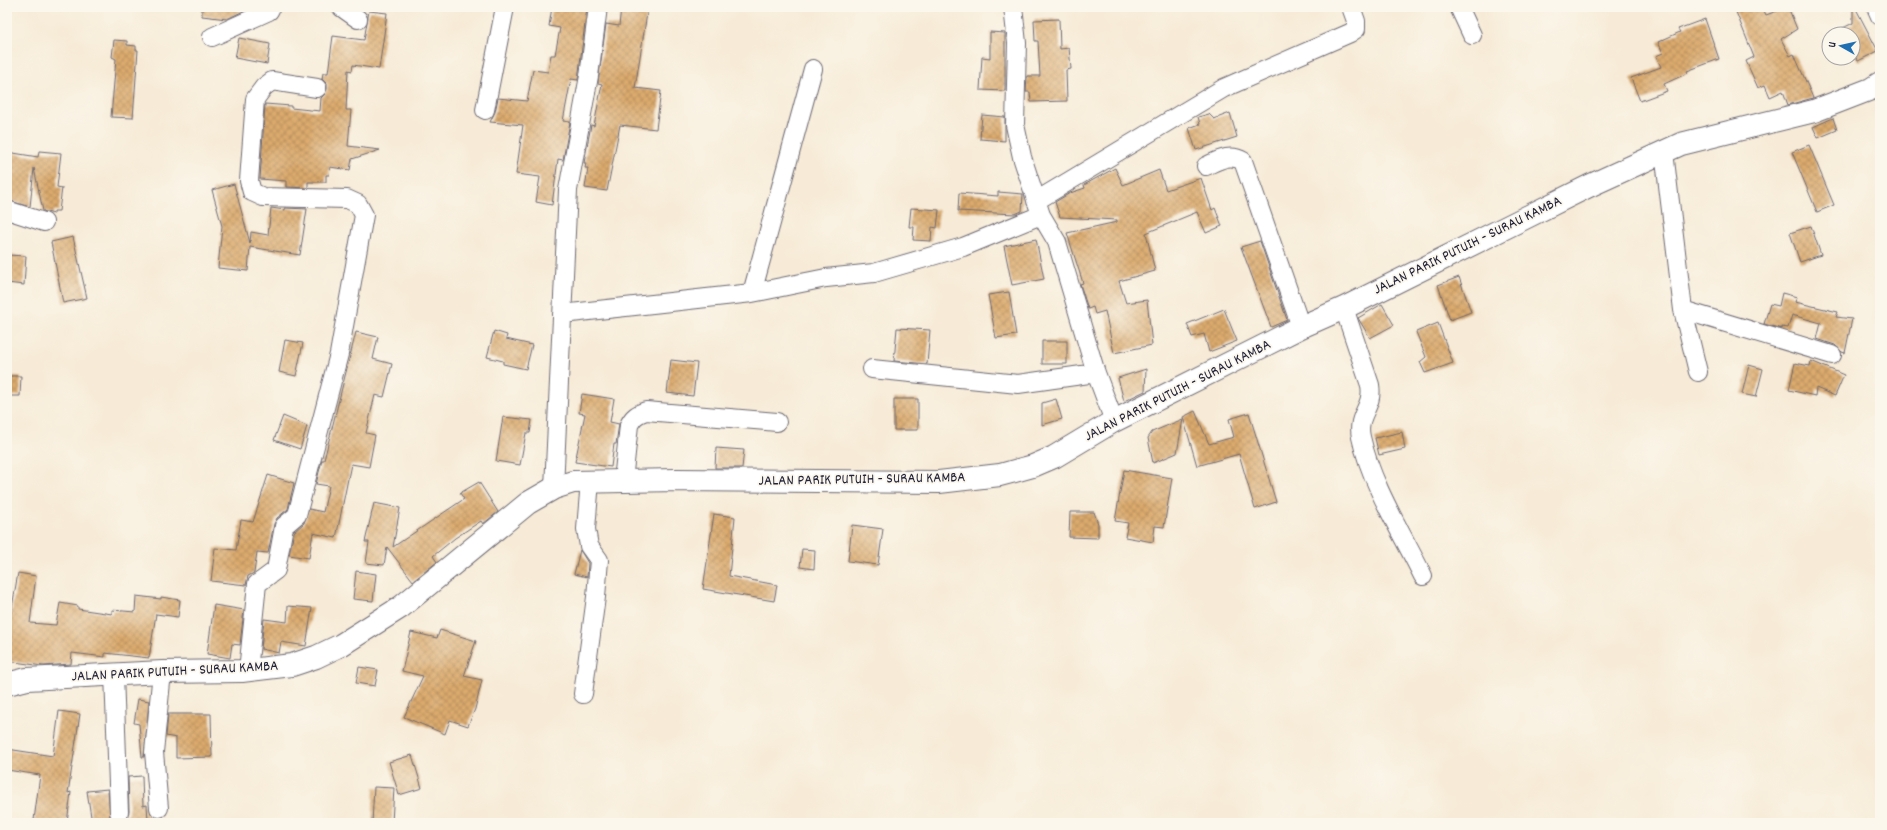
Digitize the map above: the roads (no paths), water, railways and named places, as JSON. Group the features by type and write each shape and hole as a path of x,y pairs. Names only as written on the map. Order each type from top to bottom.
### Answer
{"street":[{"path":"212,37 268,10 271,7"},
{"path":"341,7 358,19"},
{"path":"485,110 505,7"},
{"path":"554,488 568,190 589,76 598,7"},
{"path":"1013,7 1017,43 1015,125 1022,157 1039,208 1057,242 1096,373 1114,421"},
{"path":"562,314 752,293 819,280 874,273 963,247 1039,208 1224,88 1350,33 1356,29 1356,21 1351,7"},
{"path":"1460,7 1472,36"},
{"path":"1876,7 1880,16"},
{"path":"752,293 813,69"},
{"path":"248,671 257,584 276,570 284,526 297,515 339,354 364,216 358,204 347,199 263,197 252,192 250,181 255,99 264,87 272,81 317,88"},
{"name":"JALAN PARIK PUTUIH - SURAU KAMBA","path":"7,684 27,679 114,674 248,671 292,665 316,657 342,645 401,607 528,504 554,488 573,482 939,482 1000,474 1033,466 1054,457 1114,421 1302,327 1344,308 1589,186 1681,144 1814,111 1871,89 1880,83"},
{"path":"1664,152 1684,310 1698,372"},
{"path":"1206,166 1227,157 1236,157 1243,161 1302,327"},
{"path":"7,210 44,222"},
{"path":"1344,308 1370,385 1372,396 1361,417 1361,436 1374,476 1424,576"},
{"path":"1684,310 1832,355"},
{"path":"872,369 1018,384 1096,373"},
{"path":"623,481 629,425 632,418 638,414 646,411 777,422"},
{"path":"583,694 596,597 599,560 589,546 586,529 590,481"},
{"path":"159,808 154,752 162,672"},
{"path":"114,674 119,812"}]}
